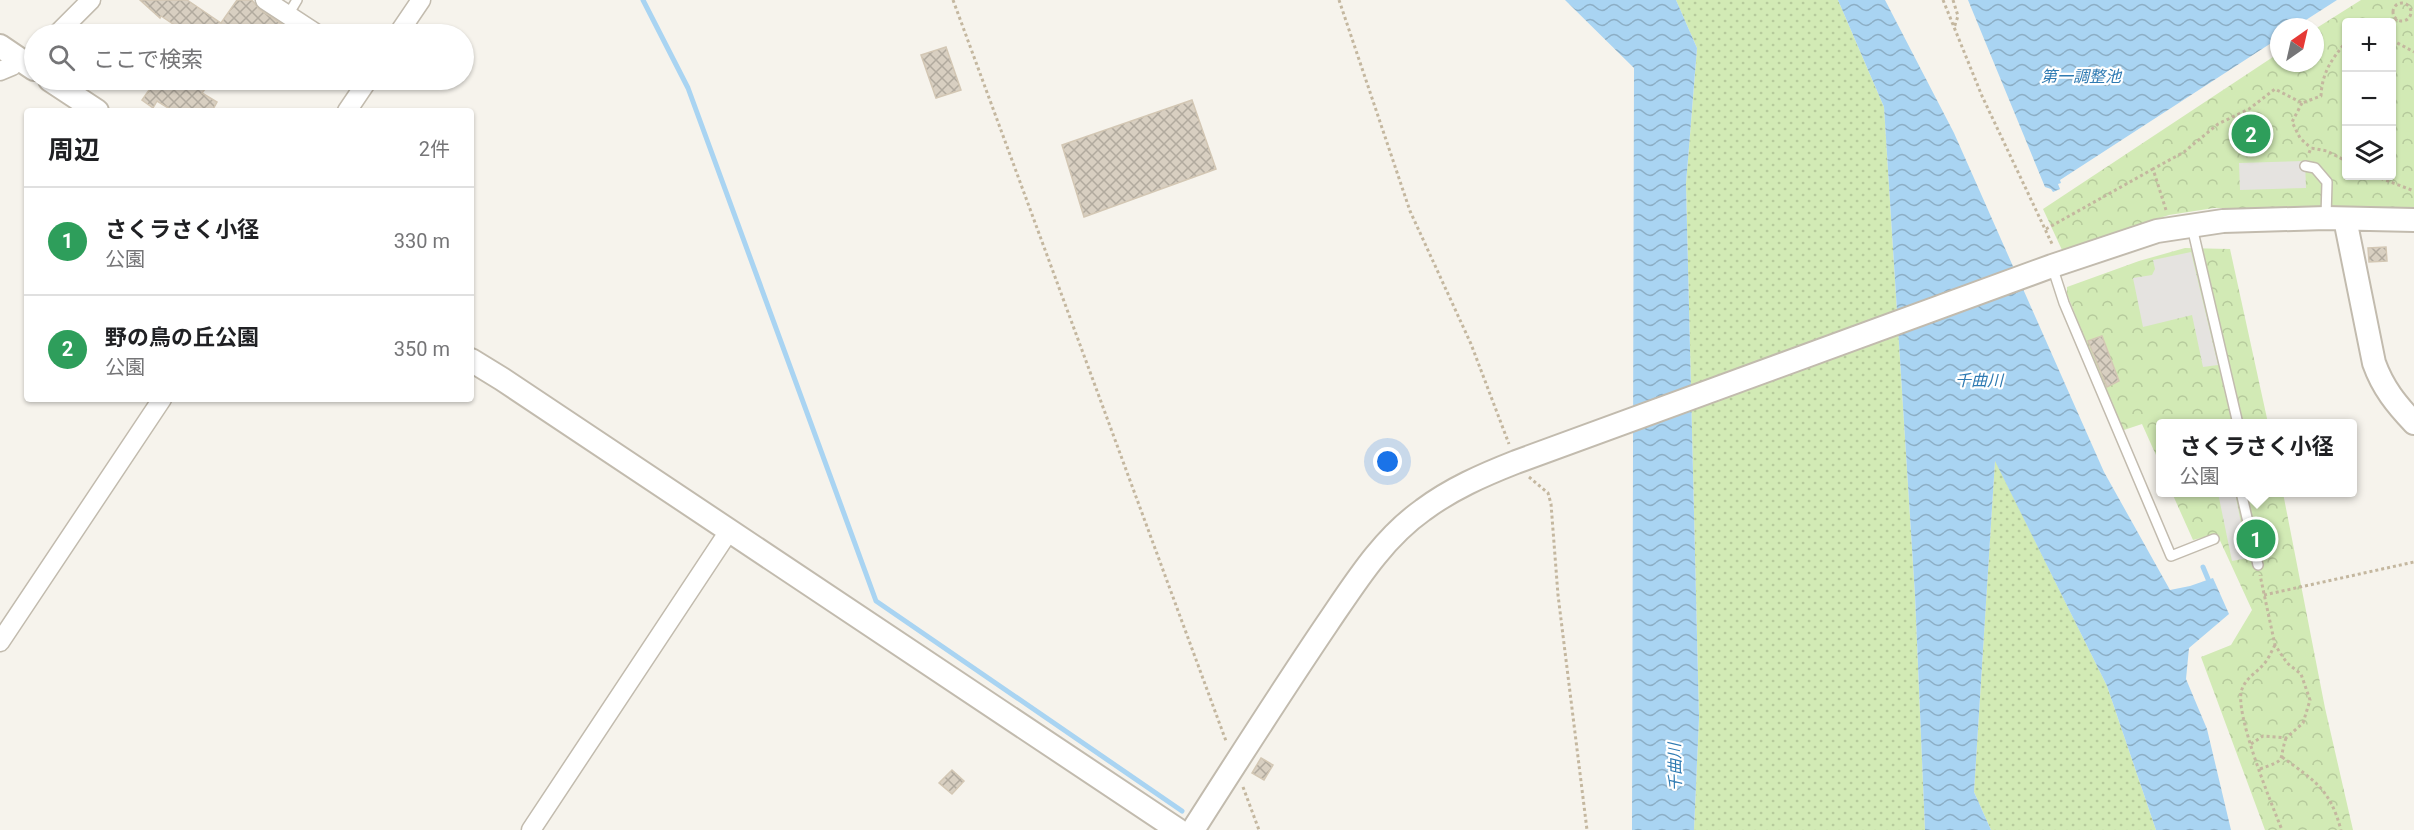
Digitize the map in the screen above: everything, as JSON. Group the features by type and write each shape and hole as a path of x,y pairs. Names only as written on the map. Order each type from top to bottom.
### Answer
{"street":[{"path":"67,24 91,0"},
{"path":"265,0 293,8 308,24"},
{"path":"405,24 421,0"},
{"path":"0,46 24,60"},
{"path":"0,71 24,64"},
{"path":"65,90 92,108"},
{"path":"349,108 361,90"},
{"path":"1193,830 1313,645 1369,564 1387,542 1422,510 1446,494 1525,459 2129,239 2191,224 2223,221 2336,218 2414,220"},
{"path":"2336,218 2381,382 2391,399 2414,423"},
{"path":"474,362 1178,830"},
{"path":"0,642 160,402"},
{"path":"531,830 729,531"}],"lane":[{"path":"2305,166 2315,168 2327,182 2336,218"},
{"path":"2191,224 2237,419"},
{"path":"2052,267 2064,303 2171,556 2214,539"},
{"path":"2242,497 2258,565"}],"path":[{"path":"953,0 1259,830"},
{"path":"1339,0 1410,211 1525,459 1527,476 1540,484 1548,493 1587,830"},
{"path":"1944,0 1982,96 2046,229 2052,267"},
{"path":"1953,0 1958,16 1954,30"},
{"path":"2400,3 2408,5 2411,13 2408,18 2402,20 2397,18 2393,11 2396,6 2400,3"},
{"path":"2396,43 2414,52"},
{"path":"2342,47 2326,68 2322,80 2321,96 2302,103 2292,122 2300,138 2311,148 2327,151 2342,159"},
{"path":"2046,229 2184,152 2218,124 2249,109 2275,89 2302,103"},
{"path":"2305,166 2311,148"},
{"path":"2153,169 2168,215"},
{"path":"2385,180 2414,191"},
{"path":"2264,595 2414,562"},
{"path":"2258,565 2274,645 2287,663 2301,674 2310,700 2303,723 2286,738 2282,757 2276,764 2259,770"},
{"path":"2274,645 2265,664 2252,674 2241,690 2240,709 2259,770 2282,830"},
{"path":"2251,744 2263,736 2286,738"},
{"path":"2282,757 2311,778 2328,796 2335,808 2341,830"}],"green space":[{"path":"1676,0 1838,0 1884,107 1915,595 1925,830 1694,830 1699,718 1686,184 1697,48"},
{"path":"2361,0 2414,0 2414,211 2214,208 2169,215 2062,250 2043,209 2270,59 2270,72 2324,72 2324,23"},
{"path":"2185,248 2230,249 2267,419 2156,419 2156,455 2142,424 2121,431 2067,294 2067,287 2139,261"},
{"path":"1995,460 2107,686 2156,830 1991,830 1974,792"},
{"path":"2174,497 2284,497 2325,708 2353,830 2265,830 2201,657 2231,645 2252,610 2217,534 2193,540"}],"shaded area":[{"path":"2305,161 2306,188 2240,190 2239,163"},
{"path":"2191,252 2218,365 2203,367 2192,315 2143,327 2133,278 2152,275 2155,269 2153,260"},
{"path":"2219,497 2236,497 2248,558 2232,561"}],"water":[{"name":"千曲川","path":"1565,0 1676,0 1697,48 1686,184 1699,718 1694,830 1632,830 1634,68"},
{"name":"千曲川","path":"1838,0 1885,0 1954,133 2104,472 2170,590 2213,578 2229,614 2189,648 2186,679 2207,729 2231,830 2156,830 2107,686 1995,461 1974,792 1991,830 1925,830 1915,595 1884,107"},
{"name":"第一調整池","path":"1968,0 2337,0 2309,18 2270,18 2270,44 2060,180 2061,183 2058,184 2060,189 2053,192 2045,187"}],"building":[{"path":"140,0 187,0 221,23 237,0 252,0 259,9 282,24 173,24 161,16 160,18"},
{"path":"946,47 961,90 936,98 921,55"},
{"path":"149,90 204,90 202,93 217,102 214,108 168,108 157,101 153,108 142,100"},
{"path":"1192,100 1216,169 1084,217 1062,145"},
{"path":"2386,247 2387,261 2369,262 2368,248"},
{"path":"2102,336 2119,381 2107,387 2088,341"},
{"path":"1261,758 1273,765 1264,780 1252,773"},
{"path":"952,770 964,781 952,794 939,783"}],"waterway":[{"path":"643,0 688,88 876,601 1182,811"},
{"path":"2203,567 2208,579"}],"place":[{"name":"野の鳥の丘公園","path":"2251,134"},
{"name":"さくラさく小径","path":"2256,539"}]}
